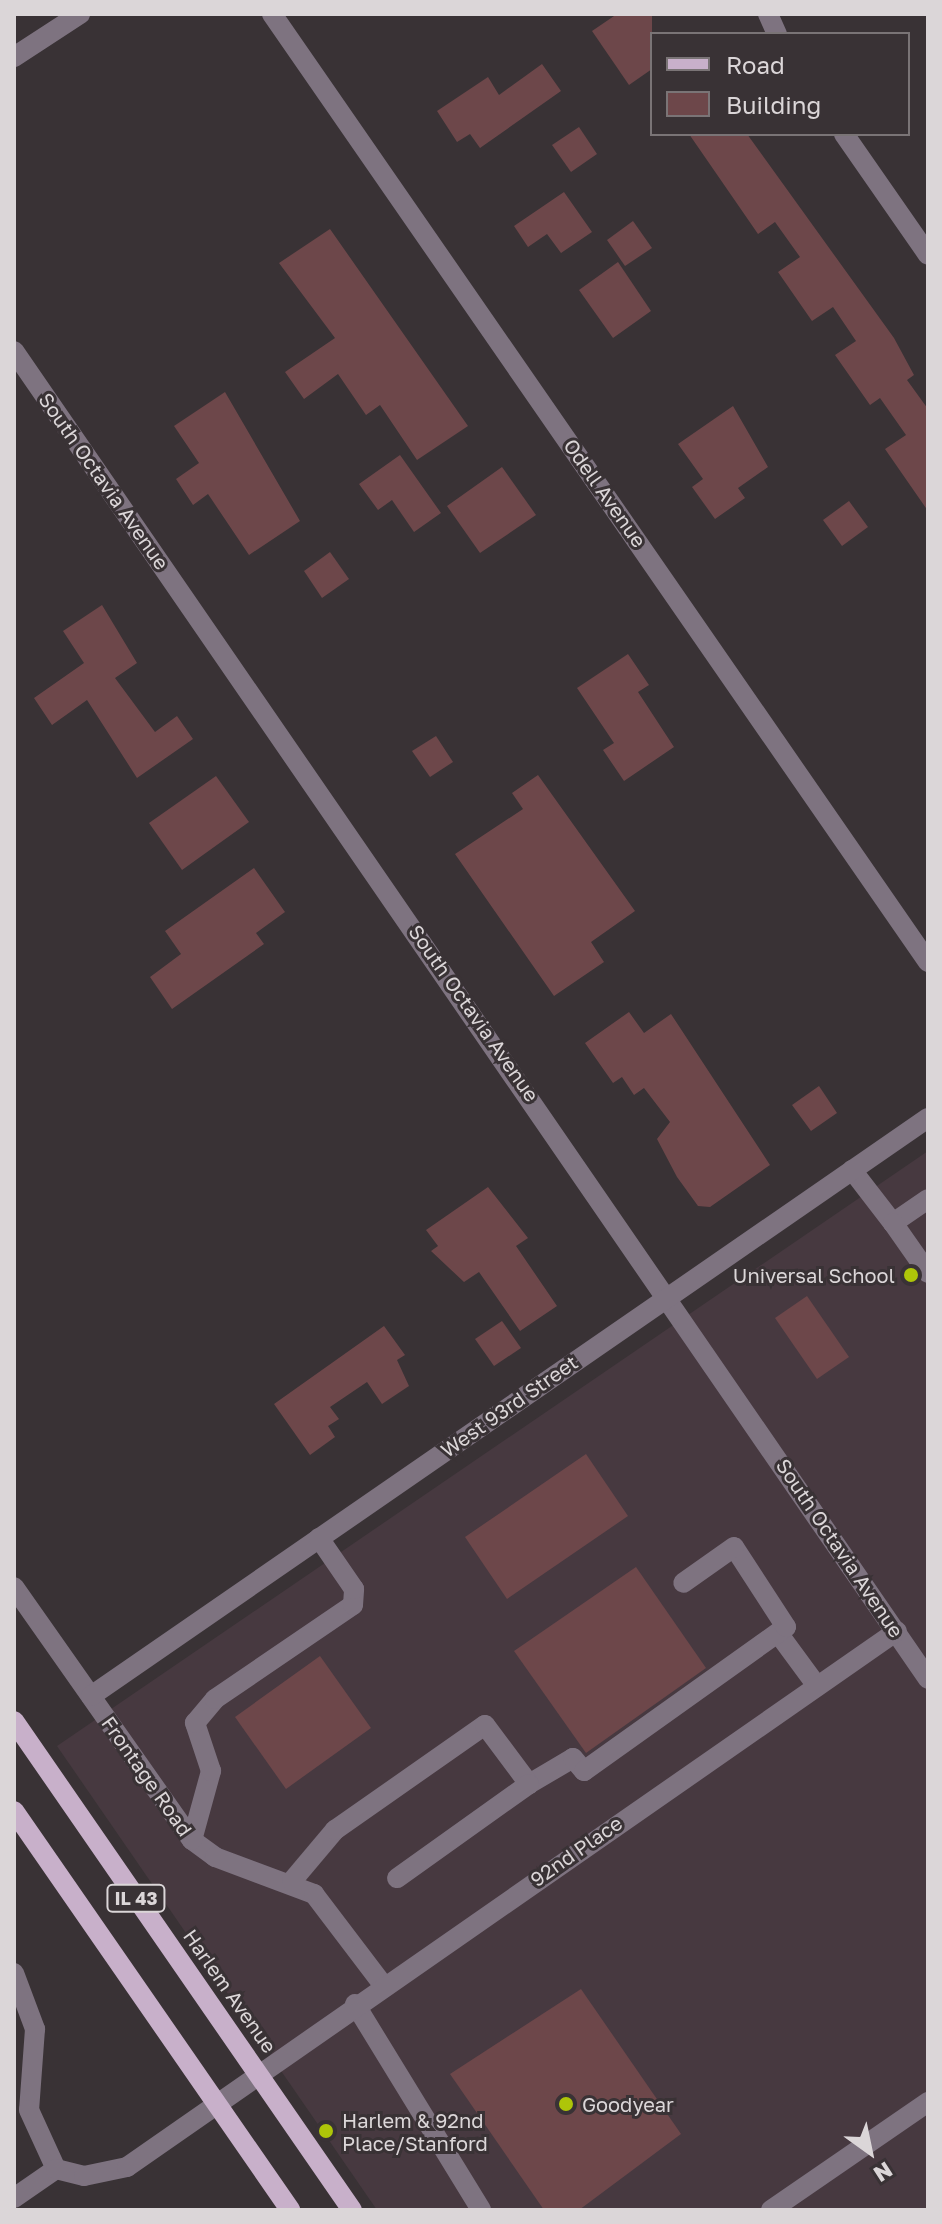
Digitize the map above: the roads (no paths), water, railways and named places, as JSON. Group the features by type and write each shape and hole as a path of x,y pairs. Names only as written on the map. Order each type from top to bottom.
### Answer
{"main road":[{"name":"Harlem Avenue","path":"14,1721 352,2210"},
{"name":"IL 43","path":"14,1811 290,2210"}],"street":[{"path":"14,57 80,14"},
{"name":"Odell Avenue","path":"277,19 928,962"},
{"path":"845,136 928,255"},
{"name":"South Octavia Avenue","path":"14,351 669,1295 928,1679"},
{"name":"West 93rd Street","path":"91,1696 928,1118"},
{"path":"852,1170 928,1273"},
{"path":"893,1223 928,1199"},
{"path":"192,1840 211,1771 195,1723 215,1699 353,1605 354,1589 319,1538"},
{"path":"397,1878 529,1784 573,1758 584,1771 786,1627 734,1547 683,1583"},
{"name":"Frontage Road","path":"14,1587 192,1840 215,1857 292,1881 333,1912 383,1985"},
{"name":"92nd Place","path":"56,2169 84,2176 127,2167 219,2107 355,2004 897,1631"},
{"path":"778,1633 817,1686"},
{"path":"292,1881 335,1830 485,1725 529,1784"},
{"path":"14,1973 35,2029 29,2110 56,2169 14,2198"},
{"path":"355,2004 481,2210"},
{"path":"771,2210 928,2102"}],"place":[{"name":"Universal School","path":"911,1275"},
{"name":"Goodyear","path":"566,2104"},
{"name":"Harlem & 92nd Place/Stanford","path":"326,2131"}]}
